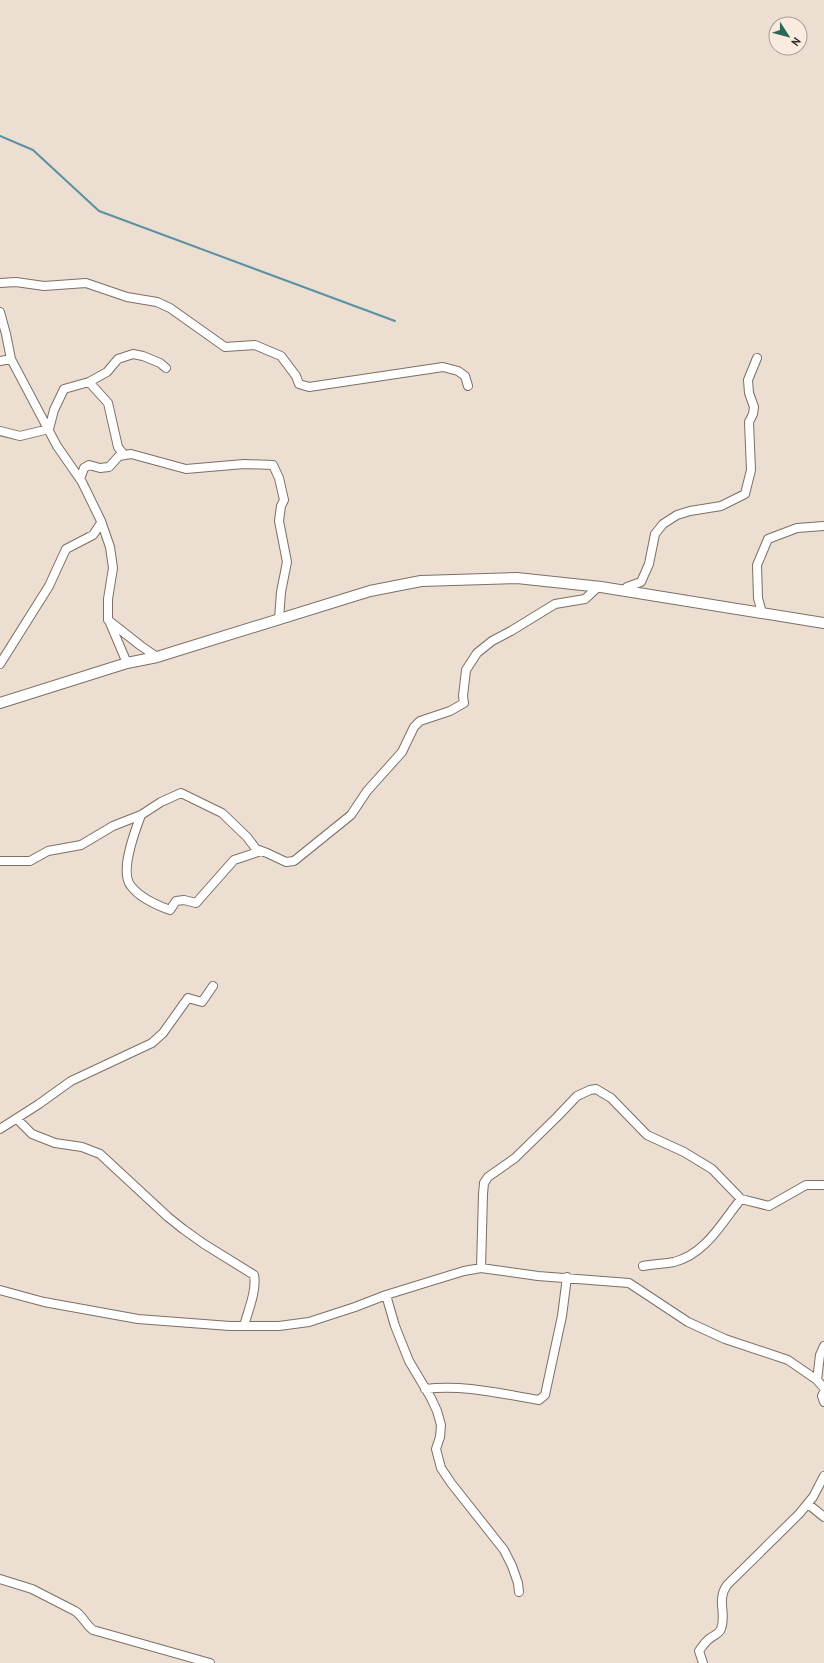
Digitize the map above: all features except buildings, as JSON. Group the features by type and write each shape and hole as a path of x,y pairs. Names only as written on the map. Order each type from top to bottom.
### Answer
{"street":[{"path":"0,283 16,282 44,286 86,284 127,297 157,302 170,308 225,347 255,345 281,356 296,376 299,384 309,388 443,367 458,371 465,376 468,386"},
{"path":"0,312 11,359 57,446 80,479 101,523 110,547 113,568 108,599 108,620 127,663"},
{"path":"49,429 54,410 64,389 89,382 107,372 118,359 133,354 148,358 166,368"},
{"path":"623,591 627,587 640,582 648,564 655,534 663,524 677,515 690,511 721,506 745,494 751,470 749,422 753,414 754,407 749,393 748,380 757,358"},
{"path":"0,361 11,359"},
{"path":"89,382 108,403 118,447 124,455"},
{"path":"0,431 20,436 49,429"},
{"path":"80,479 84,468 90,465 100,468 109,467 119,456 130,454 186,469 244,464 273,465 279,478 284,500 281,506 279,521 287,562 281,592 279,619"},
{"path":"0,664 49,586 66,549 94,535 101,523"},
{"path":"762,613 758,598 757,565 768,538 797,528 824,526"},
{"path":"0,703 127,663 156,657 370,591 421,581 517,578 598,587 824,623"},
{"path":"0,860 30,861 48,851 81,845 113,826 140,815 161,802 180,794 222,813 247,837 256,849 286,862 294,861 351,815 367,791 402,752 414,727 420,721 450,711 464,703 463,696 466,670 477,653 492,641 555,604 585,599 598,587"},
{"path":"108,620 156,657"},
{"path":"140,815 127,855 127,877 130,886 152,903 170,910 176,901 184,900 196,903 234,860 261,851"},
{"path":"0,1129 17,1119 71,1081 152,1043 163,1033 188,998 202,1002 213,986"},
{"path":"481,1268 482,1194 484,1183 488,1177 515,1158 577,1096 590,1090 596,1089 611,1098 647,1135 684,1152 712,1169 741,1198 769,1206 806,1185 824,1185"},
{"path":"17,1119 32,1134 55,1143 82,1147 100,1154 183,1229 254,1275 251,1299 244,1326"},
{"path":"643,1266 674,1262 689,1256 700,1249 741,1198"},
{"path":"0,1290 44,1302 138,1319 244,1326 279,1326 309,1322 355,1307 386,1294 464,1271 481,1268 538,1276 629,1283 688,1322 725,1339 788,1360 817,1380 824,1388"},
{"path":"425,1389 443,1387 486,1391 500,1395 539,1400 543,1398 545,1395 562,1316 567,1278"},
{"path":"386,1294 395,1326 409,1361 437,1411 441,1425 440,1437 436,1449 441,1468 451,1483 504,1550 512,1566 519,1592"},
{"path":"817,1380 820,1355 824,1346"},
{"path":"824,1392 822,1396 824,1402"},
{"path":"703,1663 699,1651 709,1639 718,1634 721,1629 723,1620 721,1606 722,1592 727,1585 808,1504 824,1476"},
{"path":"808,1504 824,1517"},
{"path":"0,1579 32,1589 75,1611 81,1615 86,1625 93,1630 210,1663"}],"waterway":[{"path":"0,136 33,150 99,211 395,321"}]}
